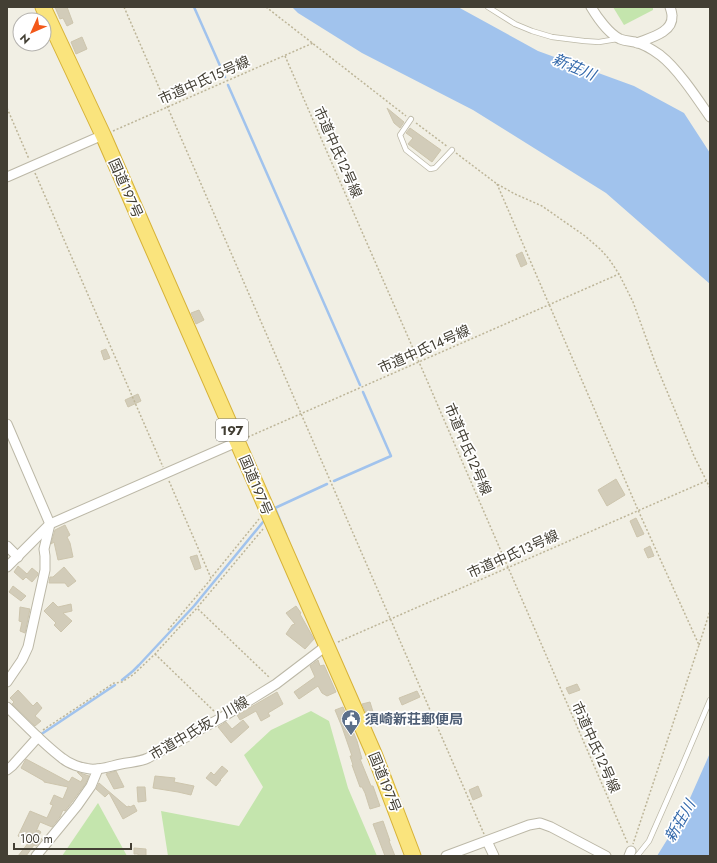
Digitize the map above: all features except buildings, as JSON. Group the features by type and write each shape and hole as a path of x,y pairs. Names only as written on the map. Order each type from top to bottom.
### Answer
{"highway":[{"name":"国道197号","path":"43,7 103,135 375,756 413,856"}],"street":[{"path":"591,7 604,26 619,39 637,43 660,55 672,66 710,118"},
{"path":"637,43 662,33 668,28 673,17 670,7"},
{"path":"7,177 103,135"},
{"path":"7,424 50,524 44,549 45,570 28,647 22,660 7,682"},
{"path":"7,567 50,524 238,442"},
{"path":"7,546 18,557"},
{"name":"市道中氏坂ノ川線","path":"7,707 62,759 81,767 98,769 127,762 144,760 221,718 276,684 327,646"},
{"path":"7,770 37,736"},
{"path":"36,856 91,786 98,769"},
{"path":"446,856 529,825 540,823 551,827 606,856"},
{"path":"487,841 494,856"}],"lane":[{"path":"488,7 515,24 552,37 599,42 619,39"},
{"path":"411,119 400,135 406,150 430,169 436,168 452,150"},
{"path":"633,854 649,841 710,700"}],"path":[{"path":"124,7 166,107 487,841"},
{"path":"266,7 497,184 542,206 585,236 600,249 619,274 633,302 656,365 694,456 710,488"},
{"name":"市道中氏15号線","path":"103,135 313,43"},
{"name":"市道中氏12号線","path":"285,56 633,854"},
{"path":"7,108 211,578"},
{"path":"497,184 638,510 699,645"},
{"name":"市道中氏14号線","path":"238,442 619,274"},
{"name":"市道中氏13号線","path":"327,646 706,481"},
{"path":"168,630 211,578 269,515"},
{"path":"37,736 114,683 122,682 134,674 155,654 197,608 269,515"},
{"path":"197,608 276,684"},
{"path":"633,854 710,611"},
{"path":"155,654 221,718"}],"green space":[{"path":"613,7 653,7 653,10 624,25"},
{"path":"311,711 329,721 348,788 377,856 168,856 161,811 239,826 263,787 244,755 271,730"},
{"path":"98,803 127,856 62,856"}],"water":[{"name":"新荘川","path":"292,7 458,7 538,51 634,86 684,113 710,153 710,284 606,193 473,110 362,53 298,13"},
{"name":"新荘川","path":"710,753 710,856 657,856 683,814"}],"waterway":[{"path":"194,7 225,77"},
{"path":"228,85 360,385"},
{"path":"334,481 391,456 363,392"},
{"path":"286,535 275,508 327,484"},
{"path":"122,680 139,665 194,606 263,522"},
{"path":"40,735 115,685"}],"place":[{"name":"須崎新荘郵便局","path":"351,736"}]}
